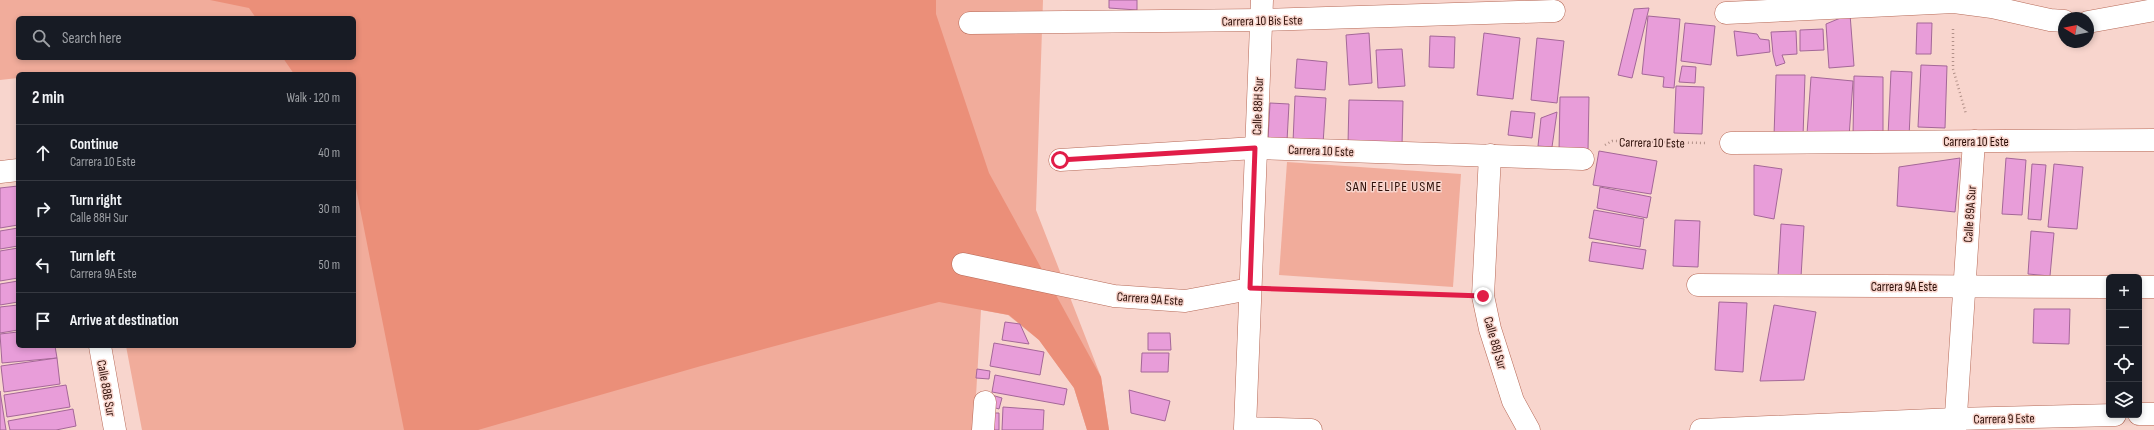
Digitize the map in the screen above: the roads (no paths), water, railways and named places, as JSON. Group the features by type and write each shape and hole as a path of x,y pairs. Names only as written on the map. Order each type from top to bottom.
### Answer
{"street":[{"path":"1726,13 1954,2 1992,7 2050,20 2058,20"},
{"name":"Carrera 10 Bis Este","path":"970,23 1261,10 1554,11"},
{"name":"Calle 88H Sur","path":"1261,10 1245,428 1311,430"},
{"path":"2094,21 2154,10"},
{"name":"Carrera 10 Este","path":"1731,143 2154,140"},
{"name":"Calle 89A Sur","path":"1955,424 1974,141"},
{"name":"Carrera 10 Este","path":"1060,160 1255,148 1583,159"},
{"name":"Calle 88J Sur","path":"1490,155 1483,296 1490,329 1513,401 1529,430"},
{"path":"0,172 16,170"},
{"name":"Carrera 9A Este","path":"963,264 1114,296 1186,301 1250,288"},
{"name":"Carrera 9A Este","path":"1698,285 2106,287"},
{"path":"2142,287 2154,287"},
{"name":"Calle 88B Sur","path":"100,348 115,430"},
{"path":"983,430 984,402"},
{"path":"2142,414 2154,414"},
{"name":"Carrera 9 Este","path":"1701,430 1955,424 2106,415"},
{"path":"2112,430 2114,418"}],"district":[{"name":"SAN FELIPE USME","path":"1394,186"}]}
